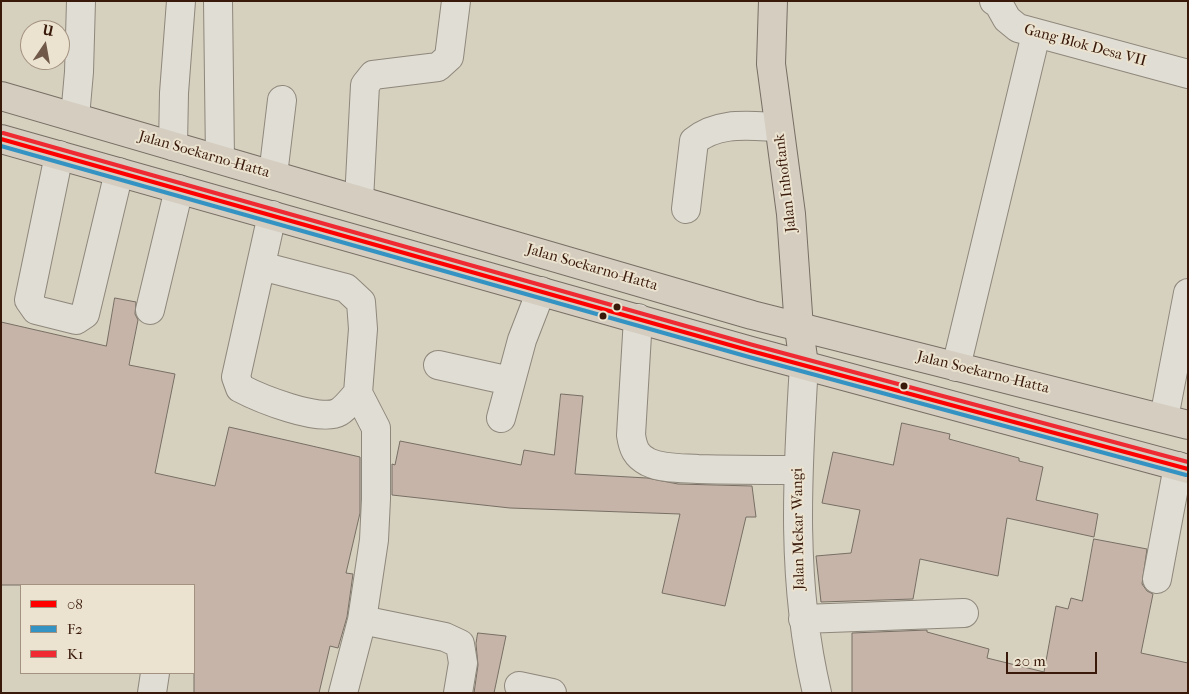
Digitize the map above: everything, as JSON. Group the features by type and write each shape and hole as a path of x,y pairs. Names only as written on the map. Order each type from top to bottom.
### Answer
{"main road":[{"name":"Jalan Inhoftank","path":"774,1 771,64 791,214 799,328 804,365"},
{"name":"Jalan Soekarno-Hatta","path":"1,96 799,328 1176,421"},
{"path":"1,138 804,365 1183,468"}],"street":[{"path":"75,117 79,72 81,1"},
{"path":"173,146 174,94 181,1"},
{"path":"218,1 220,159"},
{"path":"359,200 365,85 374,75 438,67 444,63 448,57 456,1"},
{"name":"Gang Blok Desa VII","path":"994,1 1007,19 1018,28 1188,74"},
{"path":"956,367 1036,34"},
{"path":"273,175 282,100"},
{"path":"686,208 694,141 706,132 723,128 779,126"},
{"path":"60,155 29,300 36,310 76,320 85,314 119,172"},
{"path":"150,310 179,189"},
{"path":"272,215 236,377 240,388 260,399 325,416 339,412 358,393"},
{"path":"261,266 346,288 361,302 363,328 358,393 376,428 374,540 362,620 343,693"},
{"path":"501,418 510,381 541,291"},
{"path":"1176,421 1188,293"},
{"path":"638,318 631,435 633,450 641,458 649,463 671,467 748,471 798,470"},
{"path":"438,364 510,381"},
{"name":"Jalan Mekar Wangi","path":"804,365 798,470 800,595 806,648 817,693"},
{"path":"1157,579 1183,468"},
{"path":"803,619 964,613"},
{"path":"362,620 444,637 460,644 462,663 458,693"},
{"path":"152,693 155,674"},
{"path":"519,686 552,693"}],"building":[{"path":"115,298 136,302 135,314 138,320 129,365 175,374 155,473 215,486 229,427 360,457 360,513 346,573 353,574 347,617 338,648 330,646 319,693 194,693 195,584 1,585 1,322 106,346"},
{"path":"561,394 583,396 575,474 647,478 678,484 752,486 756,517 746,517 725,606 662,593 680,514 510,508 392,495 392,464 395,465 400,441 521,465 524,450 554,455"},
{"path":"902,423 950,434 949,439 1019,458 1019,461 1043,467 1036,500 1098,514 1094,537 1007,518 998,576 920,559 913,599 821,602 816,556 851,553 860,510 822,503 833,452 893,465"},
{"path":"1094,539 1147,549 1142,584 1147,591 1153,594 1141,653 1188,663 1188,693 852,693 852,633 927,630 927,632 989,649 987,658 1044,672 1056,606 1068,609 1071,598 1082,601"},
{"path":"478,633 506,636 494,693 474,693 478,665 476,644"}],"transit line":[{"name":"K1","path":"3,133 753,345 1188,462"},
{"name":"08","path":"1,139 751,351 1188,469"},
{"name":"F2","path":"1,146 749,357 1186,475"}]}
